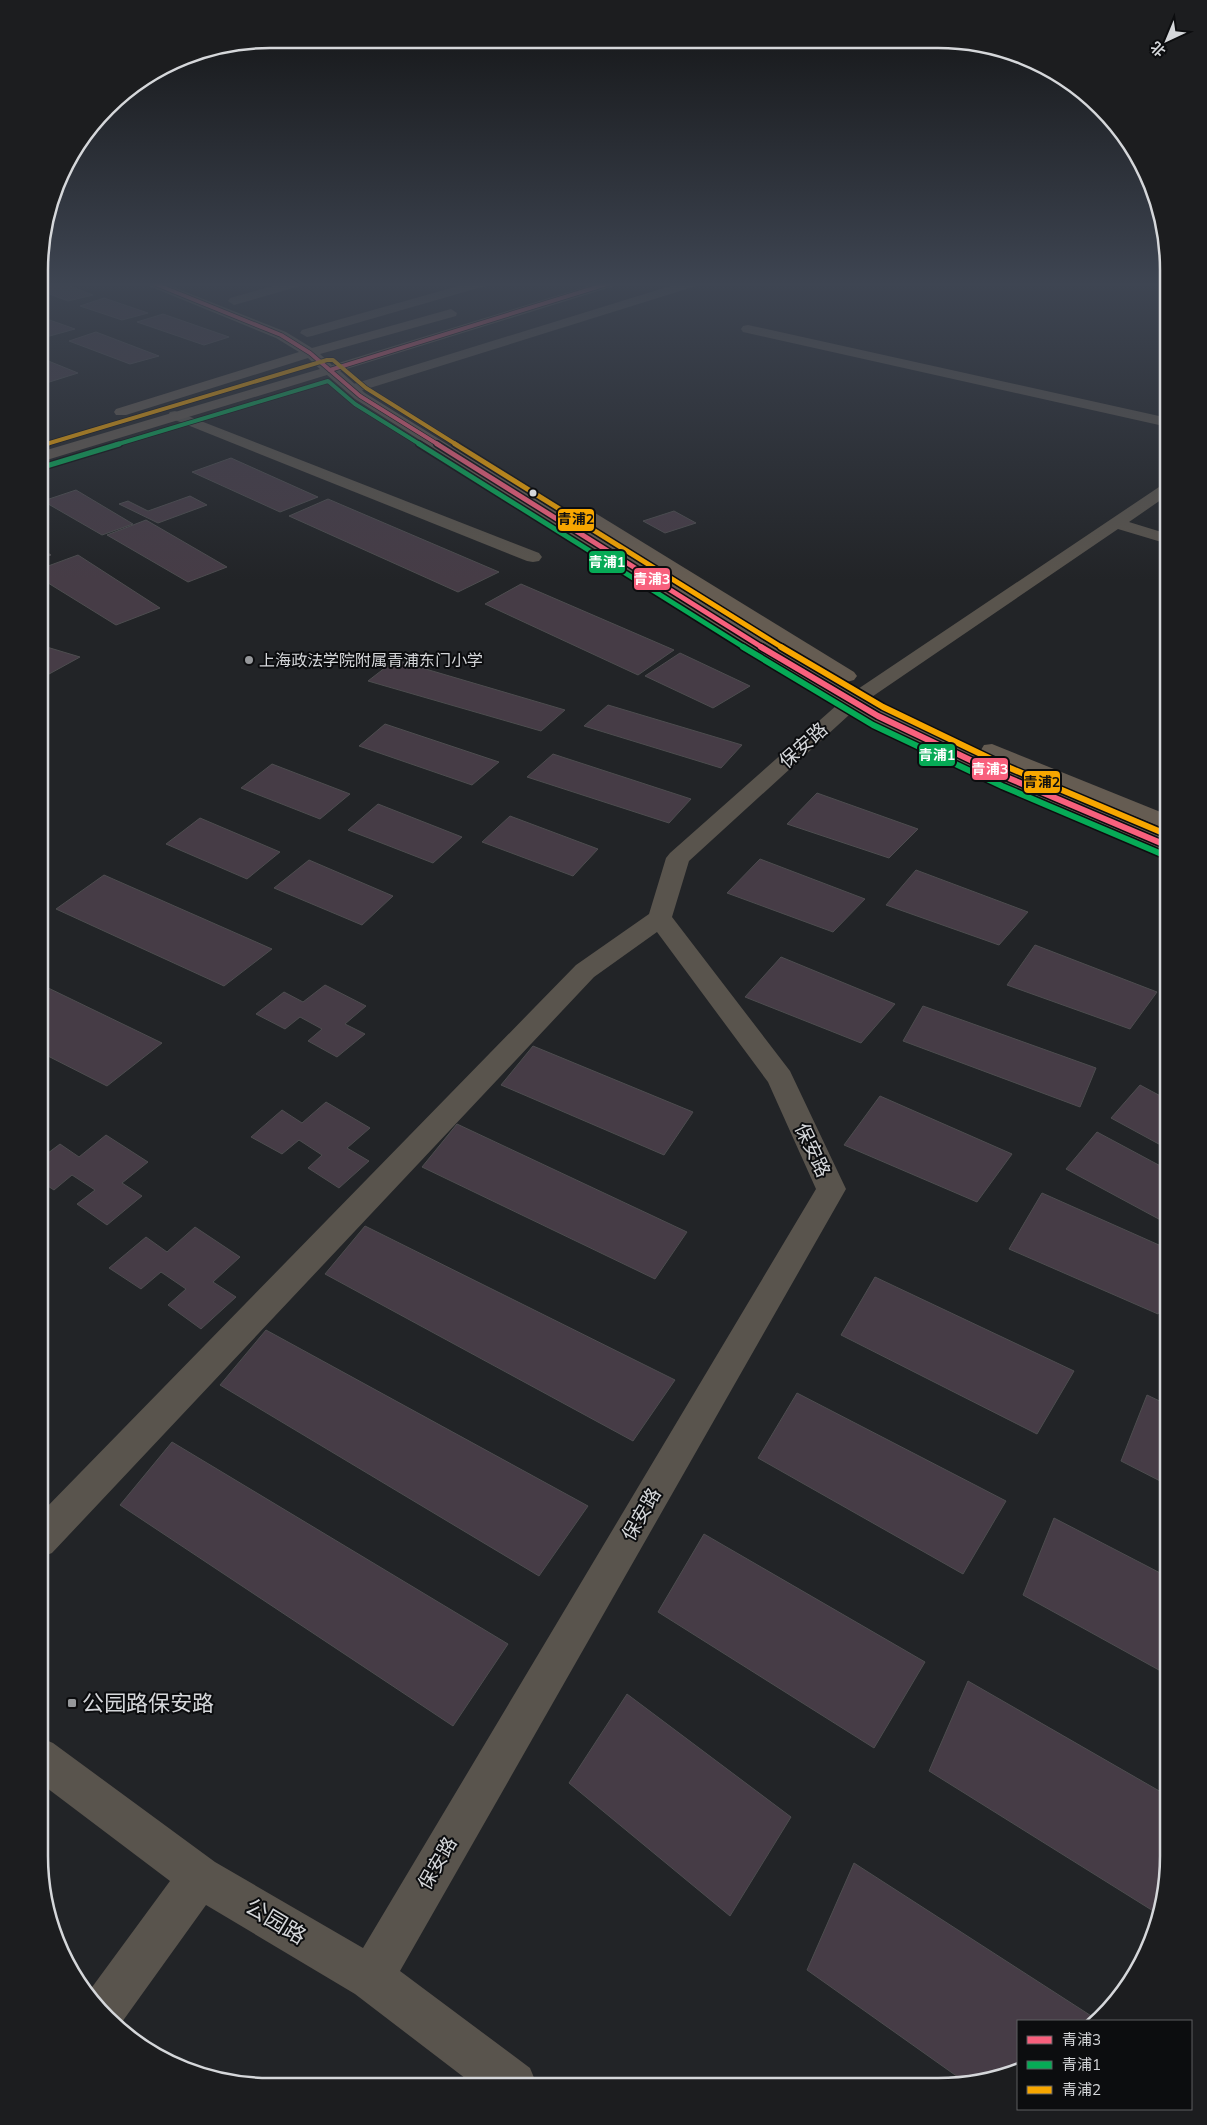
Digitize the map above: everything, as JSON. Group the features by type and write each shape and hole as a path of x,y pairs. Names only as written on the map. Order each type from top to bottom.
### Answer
{"main road":[{"path":"48,435 218,382"},
{"path":"48,455 289,382"},
{"path":"344,382 360,396 759,646 861,695 1160,820"},
{"path":"372,383 861,695 878,716 1006,777 1160,843"}],"street":[{"path":"986,382 1160,421"},
{"path":"352,389 372,383"},
{"path":"175,416 533,558"},
{"name":"保安路","path":"371,1978 832,1189 780,1078 660,918 678,858 861,695 1160,493"},
{"path":"1115,523 1160,537"},
{"path":"48,1532 585,971 660,918"},
{"name":"公园路","path":"48,1765 200,1877 371,1978 504,2078"},
{"path":"107,2006 200,1877"}],"building":[{"path":"231,458 318,497 280,512 192,472"},
{"path":"76,490 133,524 102,535 48,504 48,499"},
{"path":"190,496 207,505 158,523 119,504 128,501 148,511"},
{"path":"328,499 499,572 458,592 289,516"},
{"path":"674,511 696,523 665,533 643,521"},
{"path":"146,520 227,567 188,582 107,535"},
{"path":"78,555 160,608 116,625 48,583 48,566"},
{"path":"521,584 674,650 638,675 485,604"},
{"path":"48,647 80,657 48,675"},
{"path":"680,653 750,686 713,708 645,676"},
{"path":"395,660 565,710 541,731 368,681"},
{"path":"608,705 742,745 721,768 584,726"},
{"path":"385,724 499,762 472,785 359,746"},
{"path":"553,754 691,799 669,823 527,777"},
{"path":"272,764 350,794 320,819 241,788"},
{"path":"817,793 918,829 889,858 787,824"},
{"path":"378,804 462,837 433,863 348,830"},
{"path":"510,816 598,849 573,876 482,842"},
{"path":"200,818 280,852 247,879 166,844"},
{"path":"760,859 865,899 833,932 727,893"},
{"path":"309,860 393,896 362,925 274,888"},
{"path":"916,870 1028,912 999,945 886,905"},
{"path":"104,875 272,949 224,986 56,909"},
{"path":"1035,945 1157,992 1130,1029 1007,985"},
{"path":"781,957 895,1004 861,1043 745,997"},
{"path":"325,985 366,1006 345,1024 365,1034 337,1057 308,1041 322,1029 300,1017 285,1029 256,1014 284,992 303,1002"},
{"path":"48,988 162,1043 107,1086 48,1056"},
{"path":"923,1006 1096,1068 1080,1107 903,1041"},
{"path":"533,1046 693,1112 664,1155 501,1085"},
{"path":"1140,1085 1160,1096 1160,1145 1111,1118"},
{"path":"880,1096 1012,1154 977,1202 844,1145"},
{"path":"326,1102 370,1128 347,1148 369,1161 339,1188 308,1168 322,1155 299,1140 282,1154 251,1137 282,1110 302,1123"},
{"path":"457,1124 687,1232 655,1279 422,1167"},
{"path":"1097,1132 1160,1166 1160,1220 1066,1169"},
{"path":"106,1135 148,1162 122,1183 142,1196 107,1225 77,1204 95,1190 72,1175 54,1190 48,1186 48,1153 60,1144 79,1157"},
{"path":"1042,1193 1160,1245 1160,1311 1158,1314 1009,1249"},
{"path":"365,1226 675,1380 633,1441 325,1274"},
{"path":"195,1227 240,1257 213,1282 236,1297 201,1329 168,1305 186,1289 161,1272 141,1289 109,1268 146,1237 167,1252"},
{"path":"875,1277 1074,1371 1037,1434 841,1335"},
{"path":"266,1330 588,1506 539,1576 220,1385"},
{"path":"797,1393 1006,1501 963,1574 758,1458"},
{"path":"1147,1395 1160,1401 1160,1481 1121,1461"},
{"path":"172,1442 508,1644 453,1726 120,1505"},
{"path":"1054,1518 1160,1573 1160,1671 1023,1595"},
{"path":"704,1534 925,1662 874,1748 658,1612"},
{"path":"968,1681 1160,1791 1160,1855 1158,1884 1152,1911 929,1771"},
{"path":"627,1694 791,1817 730,1916 569,1783"},
{"path":"854,1863 1091,2015 1086,2020 1017,2020 1017,2063 995,2070 957,2077 807,1970"}],"transit line":[{"name":"青浦2","path":"48,444 253,382"},
{"name":"青浦1","path":"48,465 324,382"},
{"name":"青浦1","path":"329,382 355,404 754,654 873,725 1002,786 1160,853"},
{"name":"青浦3","path":"344,382 360,396 759,646 878,716 1006,777 1160,843"},
{"name":"青浦2","path":"359,382 764,637 883,707 1010,768 1160,832"}],"place":[{"name":"上海政法学院附属青浦东门小学","path":"249,660"},
{"name":"公园路保安路","path":"72,1703"}]}
